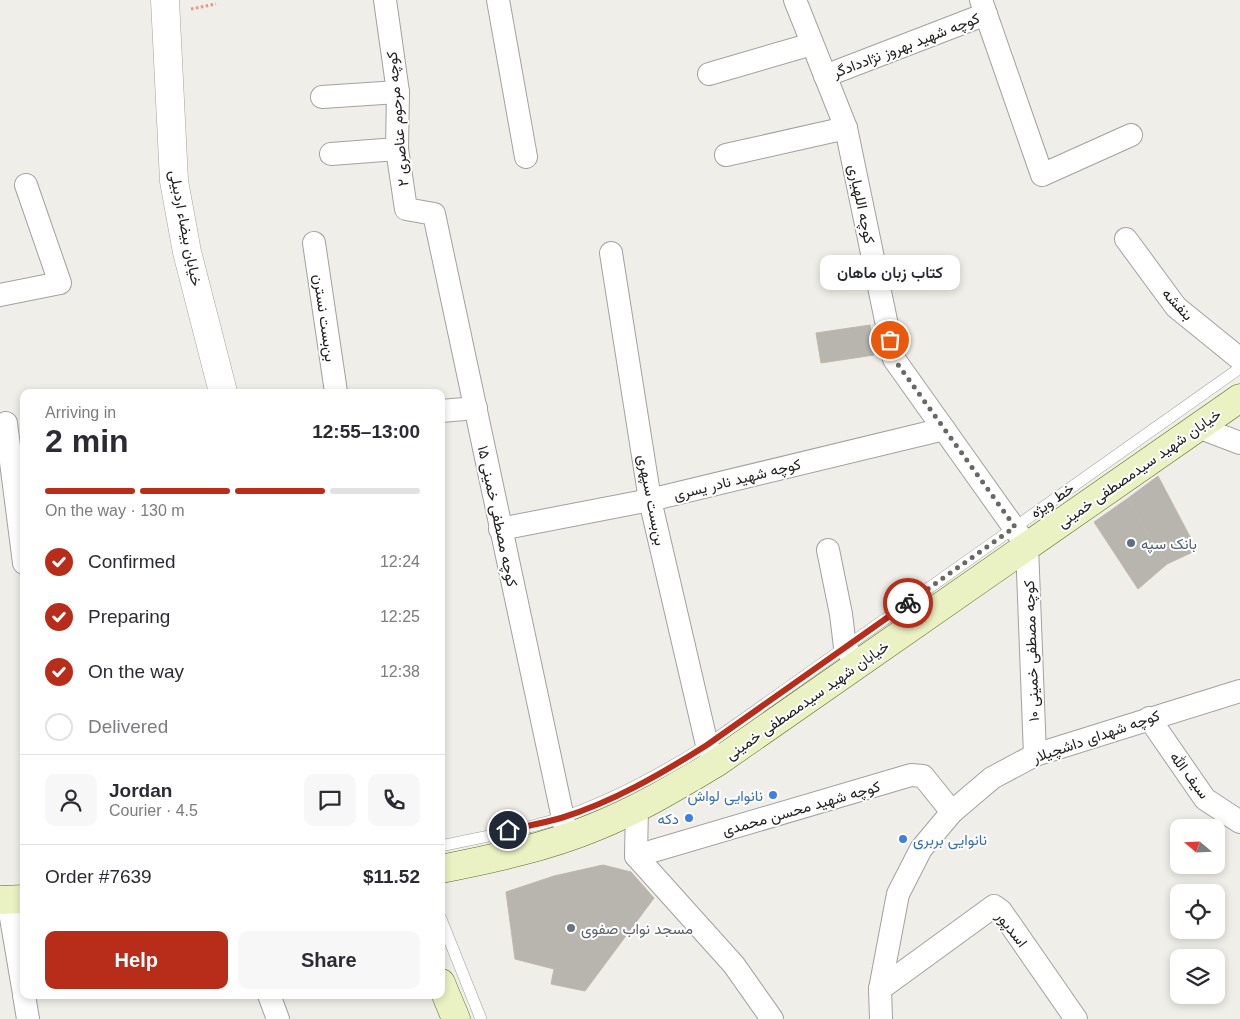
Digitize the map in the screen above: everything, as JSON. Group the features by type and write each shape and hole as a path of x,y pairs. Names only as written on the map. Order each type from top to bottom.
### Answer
{"main road":[{"name":"خیابان شهید سیدمصطفی خمینی","path":"445,868 564,828 596,827 637,807 1021,537 1198,427 1240,398"},
{"path":"445,993 456,1019"}],"street":[{"name":"خیابان بیضاء اردبیلی","path":"165,0 174,181 187,252 222,389"},
{"name":"کوچه مرحوم عناصری ۲","path":"385,0 398,92 397,149 406,209 434,214"},
{"path":"498,0 526,157"},
{"name":"کوچه اللهیاری","path":"795,0 846,128 894,359 1021,537"},
{"name":"کوچه شهید بهروز نژاددادگر","path":"825,76 983,7 1042,175 1131,135"},
{"path":"709,74 812,44"},
{"path":"322,97 398,92"},
{"path":"726,155 846,128"},
{"path":"330,154 397,149"},
{"path":"0,295 60,283 26,184"},
{"name":"کوچه مصطفی خمینی ۱۵","path":"434,214 564,828"},
{"name":"بنفشه","path":"1126,239 1176,307 1240,359"},
{"name":"بن‌بست نسترن","path":"314,243 336,389"},
{"name":"بن‌بست سپهری","path":"611,253 650,500 712,754"},
{"path":"445,411 476,408"},
{"path":"10,424 20,523"},
{"path":"1198,427 1240,443"},
{"name":"کوچه شهید نادر یسری","path":"500,529 650,500 944,429"},
{"name":"کوچه مصطفی خمینی ۱۰","path":"1021,537 1035,756"},
{"path":"828,550 852,656"},
{"name":"کوچه شهدای داشچیلار","path":"881,1019 880,989 898,894 921,849 952,812 992,778 1035,756 1149,718 1240,691"},
{"name":"سیف الله","path":"1149,718 1205,798 1240,822"},
{"name":"کوچه شهید محسن محمدی","path":"636,856 911,775 923,776 952,812"},
{"path":"637,807 636,856 734,965 772,1019"},
{"path":"10,900 20,967"},
{"name":"اسدپور","path":"880,989 994,906 1001,911 1076,1019"},
{"path":"25,999 28,1019"},
{"path":"270,999 278,1019"}],"lane":[{"name":"خط ویژه","path":"1021,537 1240,368"},
{"path":"445,845 564,828 606,801 676,765 712,754"},
{"path":"445,929 482,1019"}],"building":[{"path":"870,325 874,355 821,363 816,333"},
{"path":"1158,476 1197,550 1167,564 1127,499"},
{"name":"بانک سپه","path":"1127,499 1167,564 1138,589 1094,522"},
{"name":"مسجد نواب صفوی","path":"603,865 631,872 654,898 585,991 551,984 554,969 515,959 506,892 554,876"}],"way so far":[{"path":"890,340 894,359 1015,527 908,603"}],"place":[{"name":"کتاب زبان ماهان","path":"890,340"},
{"name":"بانک سپه","path":"1131,543"},
{"name":"نانوایی لواش","path":"773,795"},
{"name":"دکه","path":"689,818"},
{"name":"نانوایی بربری","path":"903,839"},
{"name":"مسجد نواب صفوی","path":"571,928"}],"route":[{"path":"508,830 562,818 606,801 676,765 908,603"}]}
